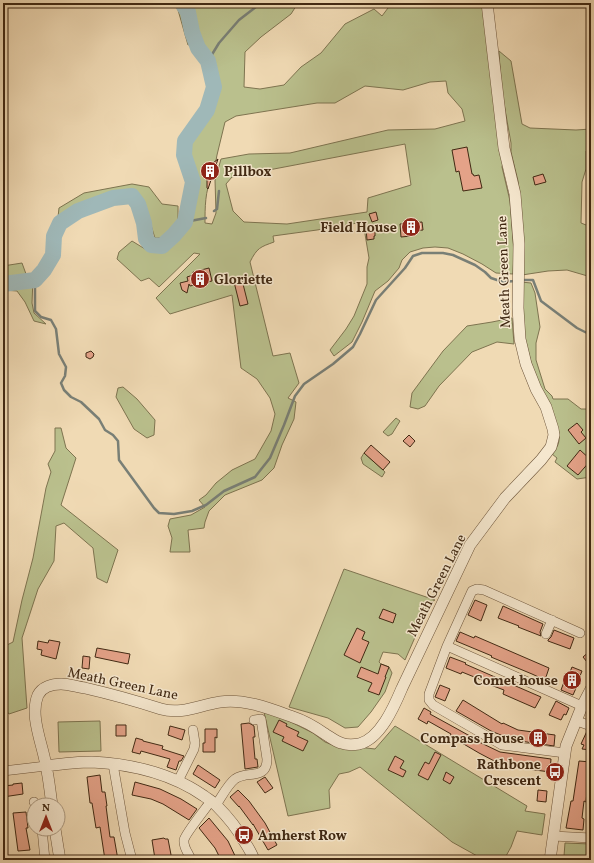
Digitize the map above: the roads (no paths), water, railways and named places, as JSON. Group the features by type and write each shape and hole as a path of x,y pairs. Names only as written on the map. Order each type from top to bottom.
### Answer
{"street":[{"name":"Meath Green Lane","path":"51,797 46,766 35,722 38,696 41,690 47,686 61,684 94,690 173,712 220,702 250,704 269,708 298,718 312,725 339,743 351,744 369,740 382,726 394,705 470,545 505,498 541,460 551,447 554,435 551,423 546,407 536,389 526,364 520,339 518,308 519,244 515,194 504,148 487,3"},
{"path":"565,753 502,745 433,705 429,700 429,694 447,646 472,591 477,589 484,590 580,633"},
{"path":"546,634 552,620"},
{"path":"447,646 582,706"},
{"path":"552,860 566,746 582,706 591,689"},
{"path":"191,860 190,855 186,850 184,839 233,781 238,778 260,773 267,766 261,719 254,720"},
{"path":"577,721 591,726"},
{"path":"178,781 194,749 195,743 193,730"},
{"path":"3,771 86,762 132,766 157,772 196,790 214,803 238,831 254,860"},
{"path":"113,764 125,833 132,860"},
{"path":"554,836 591,838"},
{"path":"43,837 46,860"},
{"path":"56,837 60,860"}],"waterway":[{"path":"3,284 35,280 44,270 53,255 54,236 60,223 78,211 113,198 132,196 138,204 144,223 146,239 151,245 162,246 185,222 193,182 184,155 185,141 207,110 214,87 208,61 198,48 192,32 188,12 182,3"},
{"path":"208,61 219,43 239,20 261,3"},
{"path":"214,211 217,209 219,191"},
{"path":"185,222 206,218"},
{"path":"35,280 35,311 41,317 51,320 56,329 59,354 66,367 65,376 61,383 64,390 71,397 81,402 99,419 105,430 113,435 118,441 119,460 154,508 159,513 174,514 192,511 206,505 224,491 255,477 270,458 295,396 304,384 333,364 353,347 376,300 405,268 413,256 422,253 443,253 453,255 475,265 491,278 503,282 516,281"},
{"path":"521,280 533,280 541,301 577,328 591,335"}],"place":[{"name":"Pillbox","path":"210,171"},
{"name":"Field House","path":"411,227"},
{"name":"Gloriette","path":"200,279"},
{"name":"Comet house","path":"572,680"},
{"name":"Compass House","path":"538,738"},
{"name":"Rathbone Crescent","path":"555,772"},
{"name":"Amherst Row","path":"244,835"}]}
